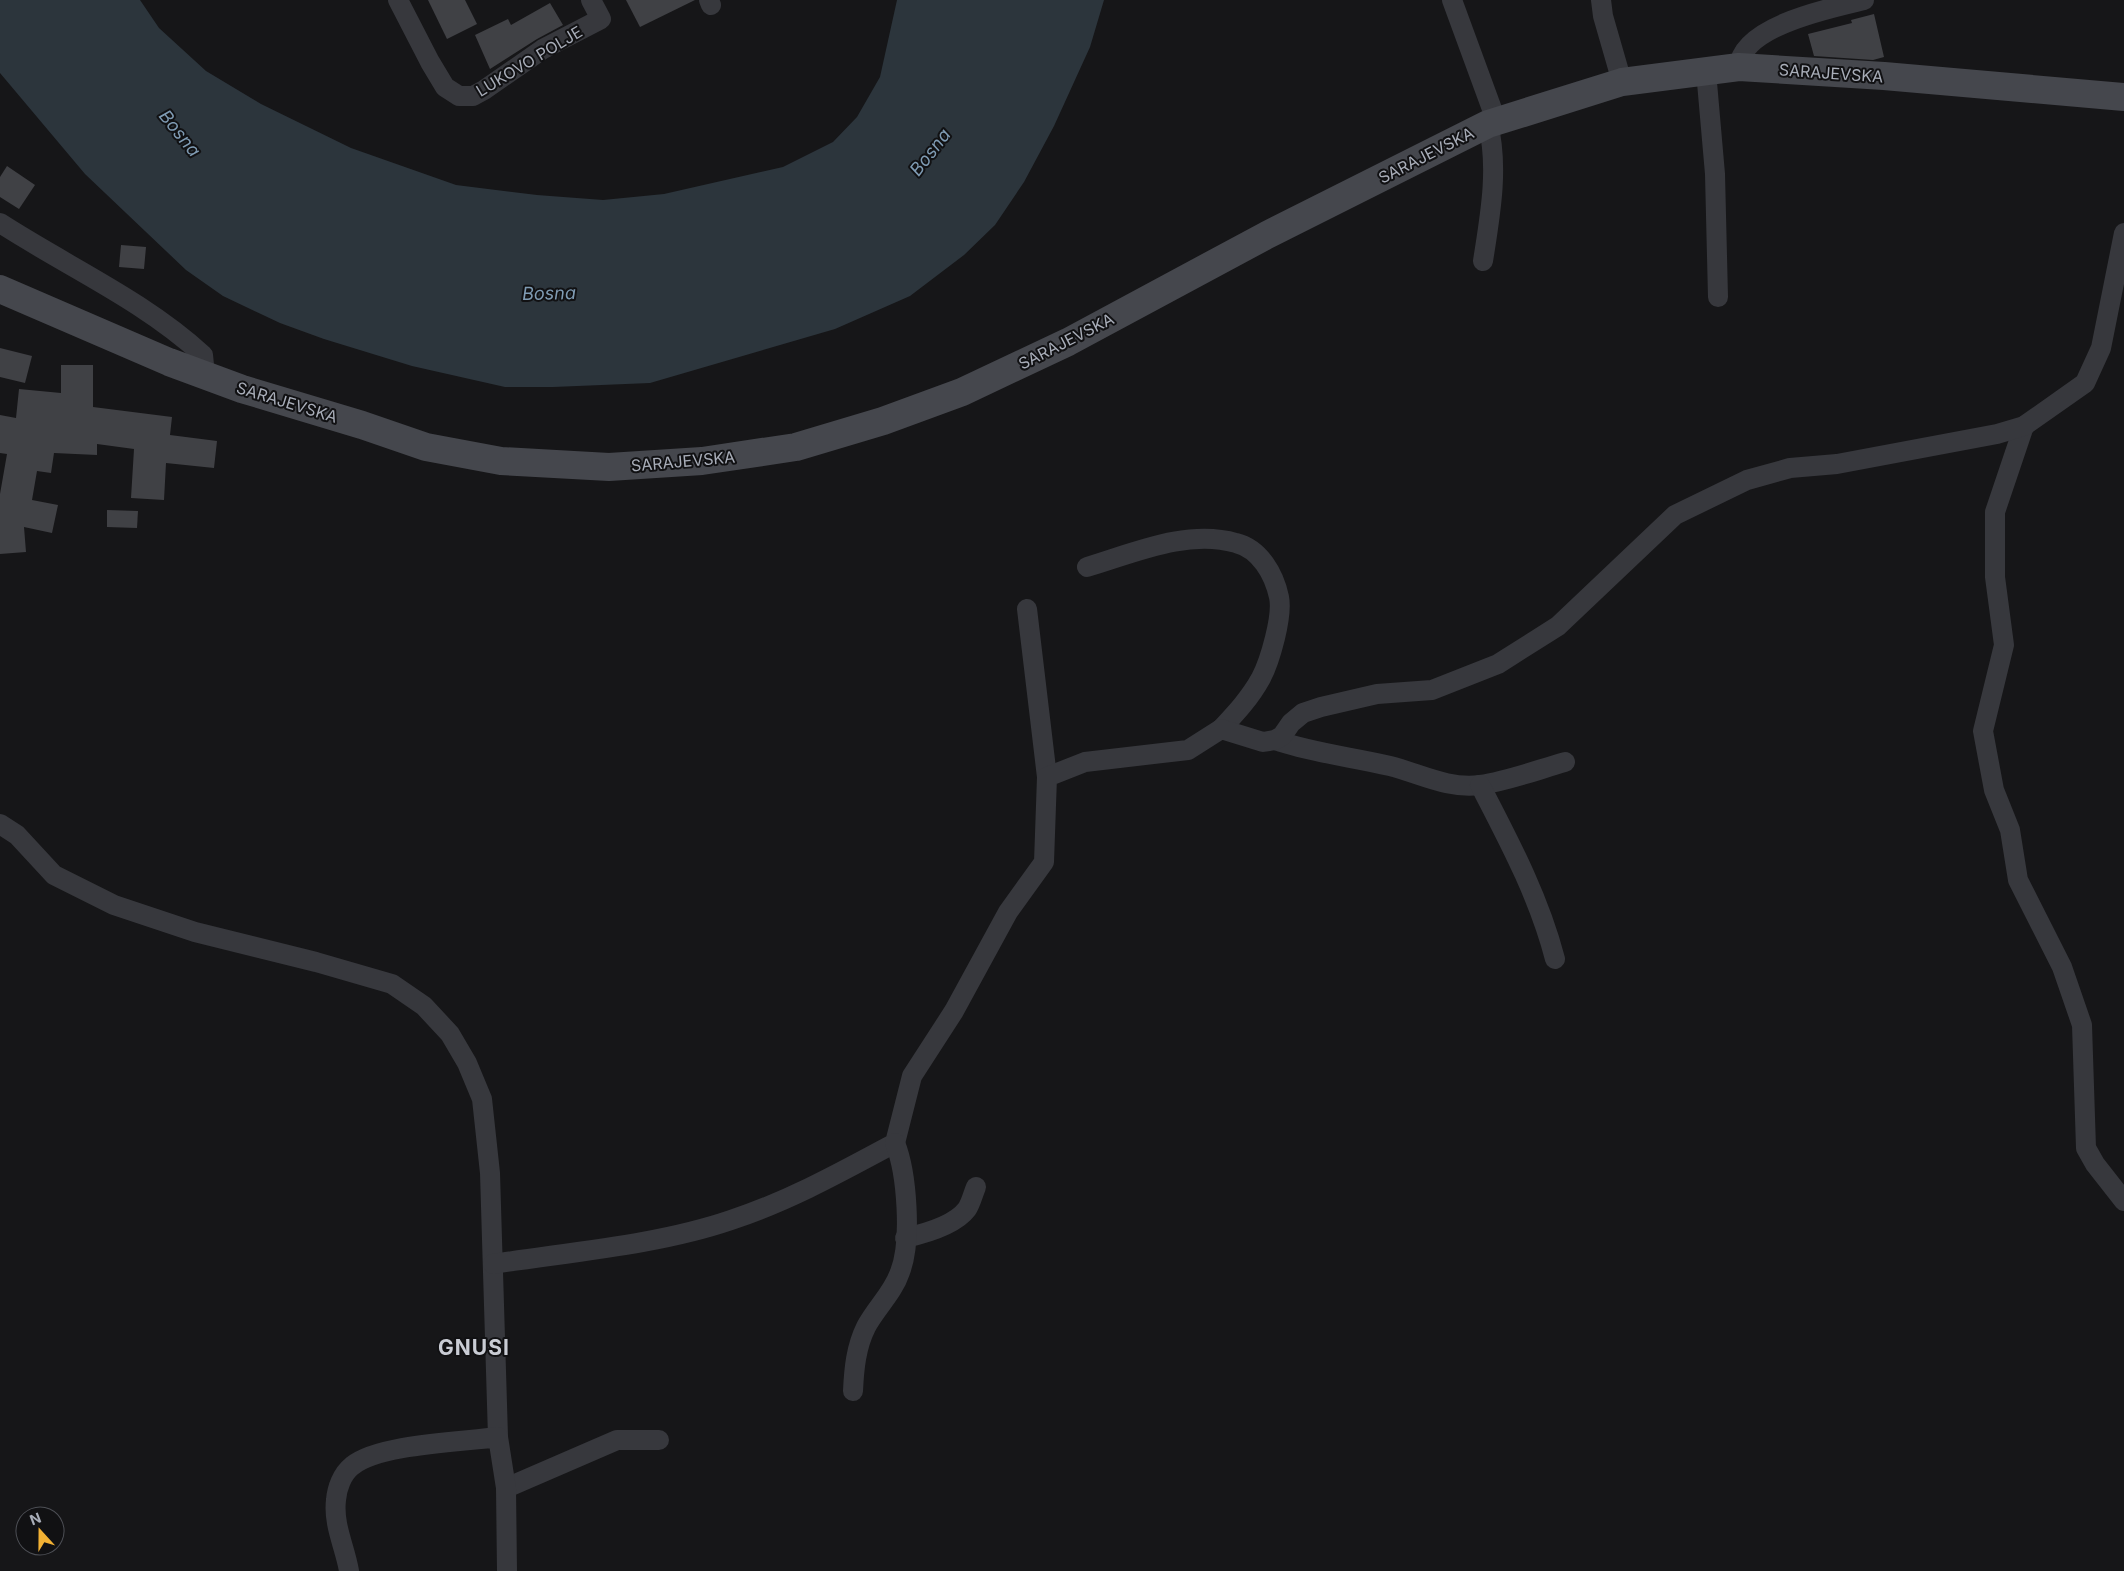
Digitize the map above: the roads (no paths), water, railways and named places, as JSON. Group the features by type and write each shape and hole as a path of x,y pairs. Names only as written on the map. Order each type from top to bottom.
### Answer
{"main road":[{"name":"SARAJEVSKA","path":"0,289 242,390 362,425 426,447 501,461 609,467 702,461 796,447 883,421 962,392 1068,342 1267,235 1492,122 1622,82 1739,67 1884,76 2124,97"}],"street":[{"name":"LUKOVO POLJE","path":"398,0 445,87 459,96 473,96 543,49 601,19 591,0"},
{"path":"1452,0 1492,122 1493,178 1483,261"},
{"path":"1600,0 1622,82"},
{"path":"1739,67 1739,60 1749,43 1776,28 1816,12 1864,0"},
{"path":"1706,70 1715,174 1718,297"},
{"path":"0,223 147,311 185,338 203,355 205,376"},
{"path":"1221,729 1263,742 1275,740 1282,736 1291,723 1303,713 1376,694 1432,690 1498,664 1558,626 1675,515 1747,480 1790,468 1837,464 1997,434 2024,426 2085,383 2102,348 2124,233"},
{"path":"2024,426 1995,512 1994,577 2004,645 1983,731 1994,790 2010,830 2018,880 2062,967 2082,1025 2086,1148 2095,1164 2124,1201"},
{"path":"1047,777 1085,762 1188,750 1221,729 1242,707 1262,677 1277,630 1280,598 1270,573 1256,552 1236,543 1176,541 1087,567"},
{"path":"853,1391 855,1360 866,1327 882,1306 900,1272 907,1217 903,1179 895,1142 912,1076 954,1011 1008,912 1044,862 1047,777 1027,609"},
{"path":"1275,740 1302,748 1391,766 1441,783 1480,785 1565,762"},
{"path":"1480,785 1535,896 1546,923 1555,959"},
{"path":"0,824 17,835 54,875 114,905 195,932 316,962 392,984 424,1006 454,1041 467,1063 482,1099 490,1173 498,1437 506,1488 507,1571"},
{"path":"493,1264 663,1237 730,1221 805,1192 895,1142"},
{"path":"905,1238 925,1234 944,1225 966,1210 976,1187"},
{"path":"349,1571 336,1523 336,1502 338,1486 351,1466 371,1456 404,1448 498,1437"},
{"path":"506,1488 617,1440 659,1440"}],"water":[{"name":"Bosna","path":"0,0 140,0 159,28 206,71 261,104 351,148 456,185 537,195 603,200 664,194 783,167 833,142 857,117 880,77 897,0 1104,0 1090,47 1054,126 1024,182 995,225 964,255 910,296 835,329 650,383 505,387 412,366 324,339 280,323 223,296 186,270 85,174 0,73"}],"district":[{"name":"GNUSI","path":"474,1347"}]}
